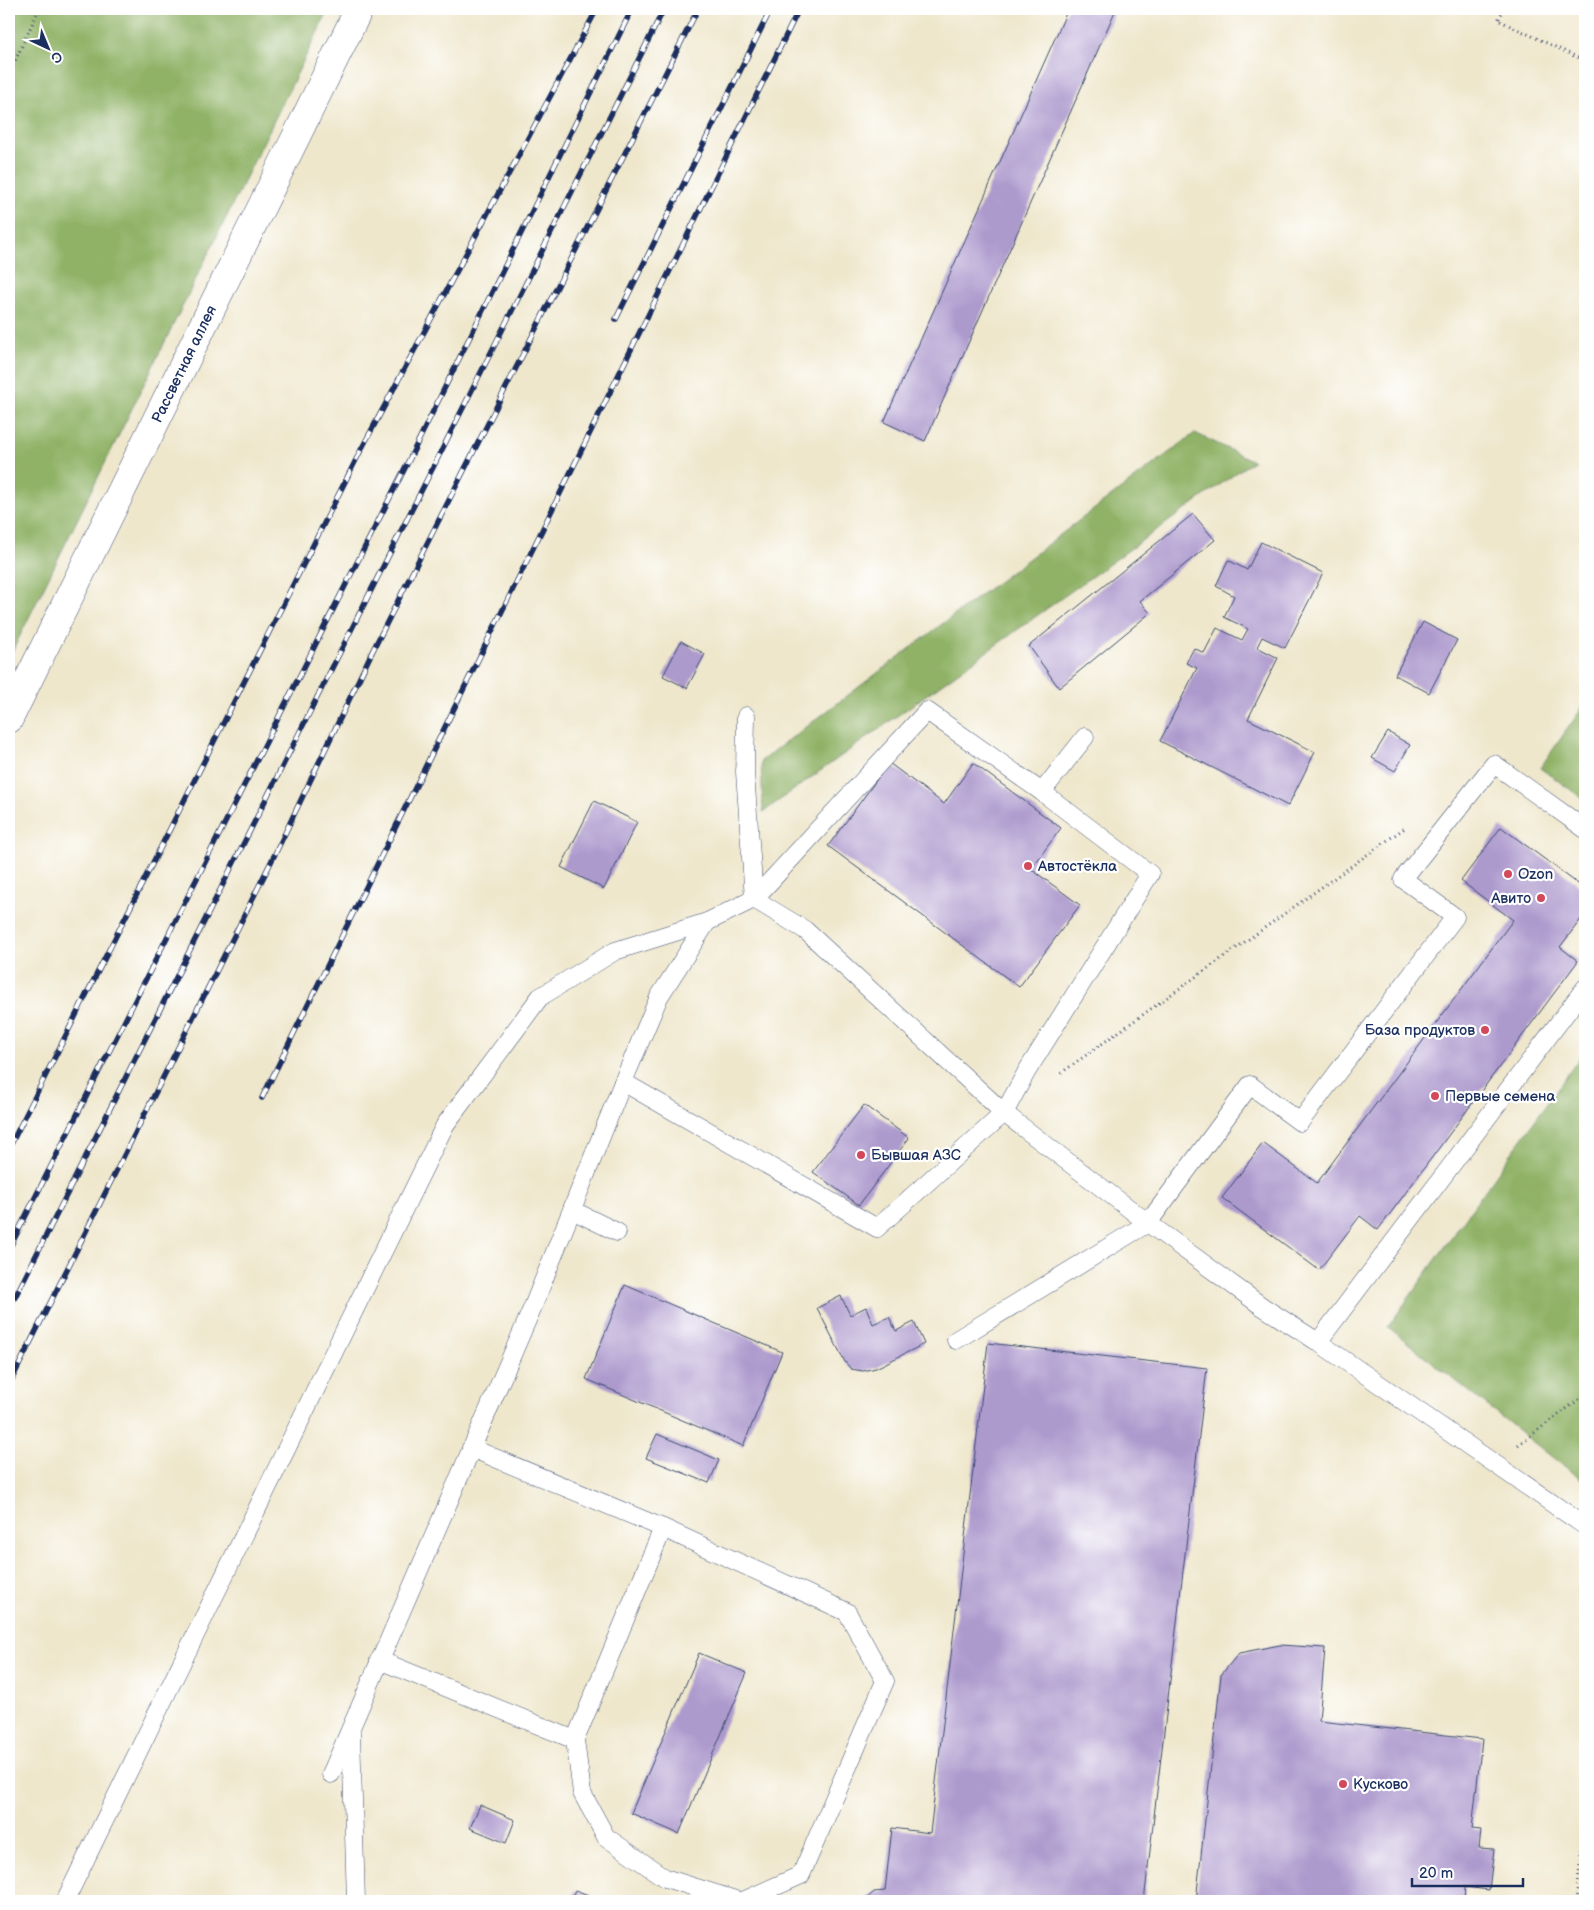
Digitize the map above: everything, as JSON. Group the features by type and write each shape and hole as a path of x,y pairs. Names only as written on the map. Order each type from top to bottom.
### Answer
{"street":[{"name":"Рассветная аллея","path":"9,719 359,9"}],"lane":[{"path":"65,1901 445,1125 540,997 615,951 707,922 754,899 927,711 1042,792 1150,874 1027,1071 1004,1113 877,1228 623,1082"},
{"path":"746,716 745,780 754,899"},
{"path":"1042,792 1085,737"},
{"path":"956,1340 1148,1223 1250,1085 1300,1122 1455,917 1403,879 1494,764 1585,829"},
{"path":"754,899 805,930 1004,1113 1148,1223 1256,1302 1318,1342 1585,1526"},
{"path":"331,1774 534,1304 623,1082 660,997 707,922"},
{"path":"1318,1342 1585,988"},
{"path":"572,1210 617,1232"},
{"path":"471,1448 663,1528 847,1612 885,1681 801,1875 741,1901 665,1878 606,1837 582,1793 575,1740 663,1528"},
{"path":"379,1660 575,1740"},
{"path":"351,1725 356,1901"}],"path":[{"path":"9,74 39,9"},
{"path":"1504,9 1498,20 1585,62"},
{"path":"1056,1077 1413,822"},
{"path":"1514,1448 1585,1395"},
{"path":"1576,1901 1585,1818"}],"green space":[{"path":"9,9 329,9 9,658"},
{"path":"1195,433 1253,461 763,812 761,761"},
{"path":"1585,704 1585,800 1540,768"},
{"path":"1585,1050 1585,1465 1581,1480 1388,1327"}],"building":[{"path":"1068,9 1116,9 925,441 884,422"},
{"path":"1193,514 1215,540 1140,601 1150,613 1059,688 1029,646"},
{"path":"1261,542 1323,573 1285,648 1262,637 1257,647 1278,658 1248,719 1315,752 1288,806 1160,741 1197,668 1186,663 1194,648 1204,653 1217,628 1242,640 1248,629 1224,617 1234,596 1216,586 1228,560 1247,570"},
{"path":"1423,622 1457,640 1429,693 1395,675"},
{"path":"681,641 705,654 687,688 663,676"},
{"path":"1388,732 1410,745 1395,771 1372,758"},
{"path":"889,763 944,804 973,763 1061,828 1031,869 1080,905 1019,987 828,846"},
{"path":"594,801 637,822 604,889 561,867"},
{"path":"1501,827 1585,889 1585,914 1560,947 1578,961 1378,1230 1360,1216 1319,1270 1222,1198 1263,1143 1317,1183 1513,920 1461,881"},
{"name":"Бывшая АЗС","path":"864,1105 909,1138 859,1205 813,1172"},
{"path":"625,1285 782,1352 743,1446 586,1379"},
{"path":"841,1296 850,1315 866,1307 873,1324 889,1317 896,1331 914,1322 924,1344 876,1368 863,1371 851,1369 845,1362 817,1308"},
{"path":"988,1343 1207,1368 1144,1901 864,1901 874,1892 885,1891 892,1828 930,1833"},
{"path":"657,1434 719,1460 709,1483 646,1458"},
{"name":"Кусково","path":"1280,1645 1325,1648 1319,1721 1482,1739 1472,1829 1481,1830 1479,1848 1494,1849 1489,1890 1465,1887 1464,1901 1196,1901 1221,1675 1239,1653"},
{"path":"699,1653 747,1673 679,1834 631,1813"},
{"path":"480,1805 515,1820 506,1843 470,1828"},
{"path":"575,1890 605,1901 570,1901"}],"railway":[{"path":"9,1148 362,448 597,9"},
{"path":"9,1249 407,464 632,9"},
{"path":"9,1309 664,9"},
{"path":"9,1385 276,852 371,654 698,9"},
{"path":"616,319 771,9"},
{"path":"262,1098 799,9"}],"place":[{"name":"Автостёкла","path":"1028,866"},
{"name":"Ozon","path":"1508,874"},
{"name":"Авито","path":"1541,898"},
{"name":"База продуктов","path":"1485,1030"},
{"name":"Первые семена","path":"1435,1096"},
{"name":"Бывшая АЗС","path":"861,1155"},
{"name":"Кусково","path":"1343,1784"}]}
